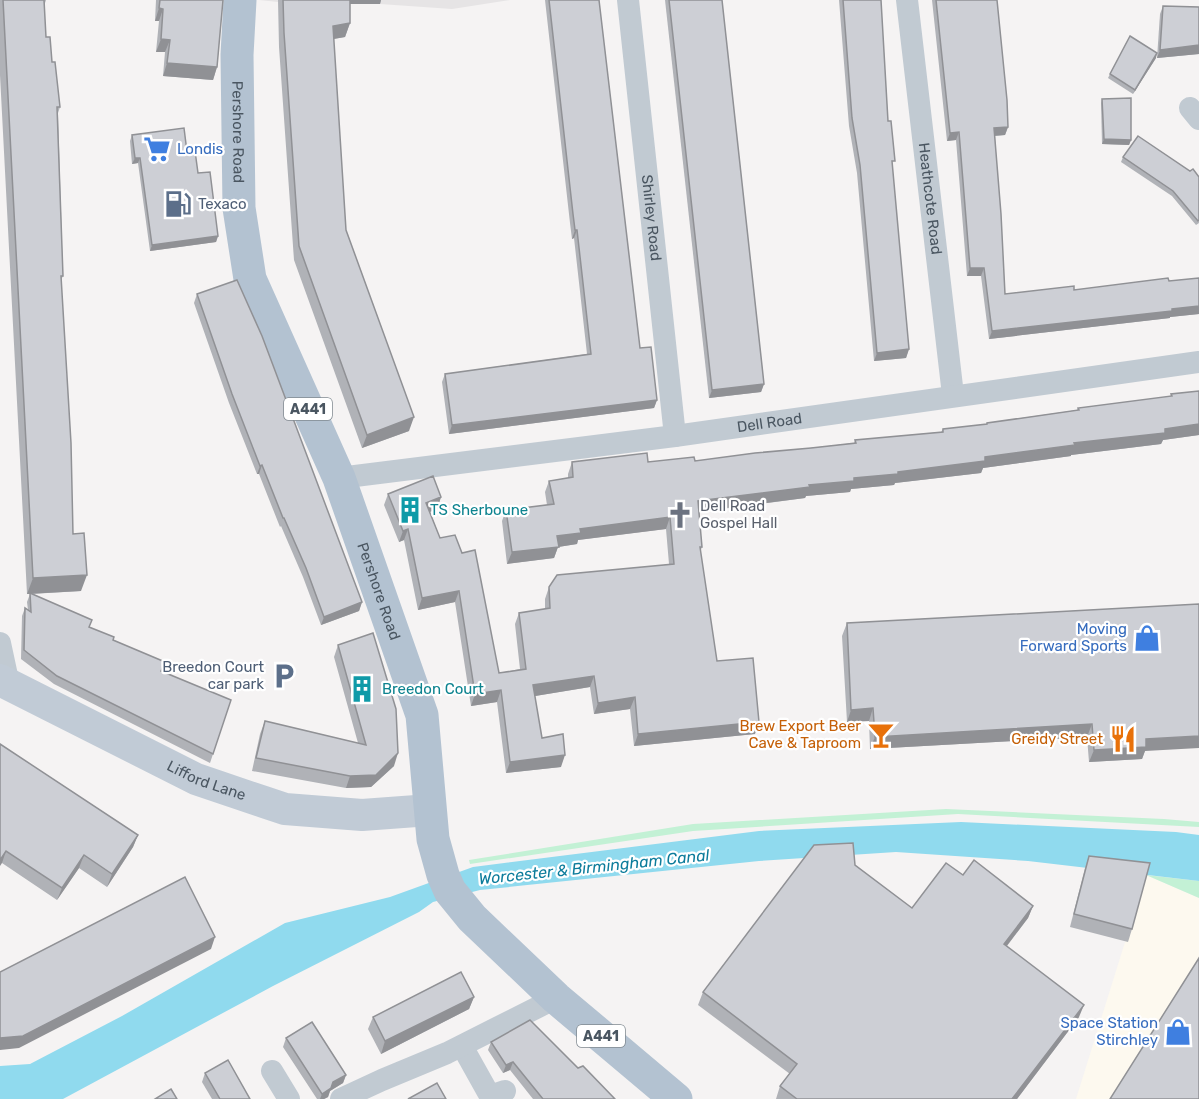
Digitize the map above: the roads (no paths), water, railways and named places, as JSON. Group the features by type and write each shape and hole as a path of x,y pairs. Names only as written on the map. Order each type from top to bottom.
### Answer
{"main road":[{"name":"Pershore Road","path":"240,0 237,55 240,208 250,279 339,478 422,714 431,825 443,875 450,891 466,911 548,989 676,1099"}],"street":[{"name":"Shirley Road","path":"628,0 675,436"},
{"name":"Heathcote Road","path":"907,0 953,395"},
{"name":"Dell Road","path":"339,478 675,436 1199,362"},
{"path":"0,643 4,683"},
{"name":"Lifford Lane","path":"4,683 196,779 285,809 362,815 431,825"},
{"path":"341,1099 462,1046 527,1012 548,989"},
{"path":"462,1046 490,1096 505,1091"},
{"path":"272,1071 289,1099"}],"water":[{"name":"Worcester & Birmingham Canal","path":"961,822 1199,835 1199,881 1028,861 896,852 759,861 480,890 433,902 419,912 273,986 63,1099 0,1099 0,1066 30,1064 122,1016 285,923 390,897 473,867 759,831"}],"place":[{"name":"Londis","path":"157,149"},
{"name":"Texaco","path":"178,204"},
{"name":"TS Sherboune","path":"410,510"},
{"name":"Dell Road Gospel Hall","path":"680,515"},
{"name":"Moving Forward Sports","path":"1147,638"},
{"name":"Breedon Court car park","path":"284,676"},
{"name":"Breedon Court","path":"362,689"},
{"name":"Brew Export Beer Cave & Taproom","path":"881,735"},
{"name":"Greidy Street","path":"1123,739"},
{"name":"Space Station Stirchley","path":"1178,1032"}]}
